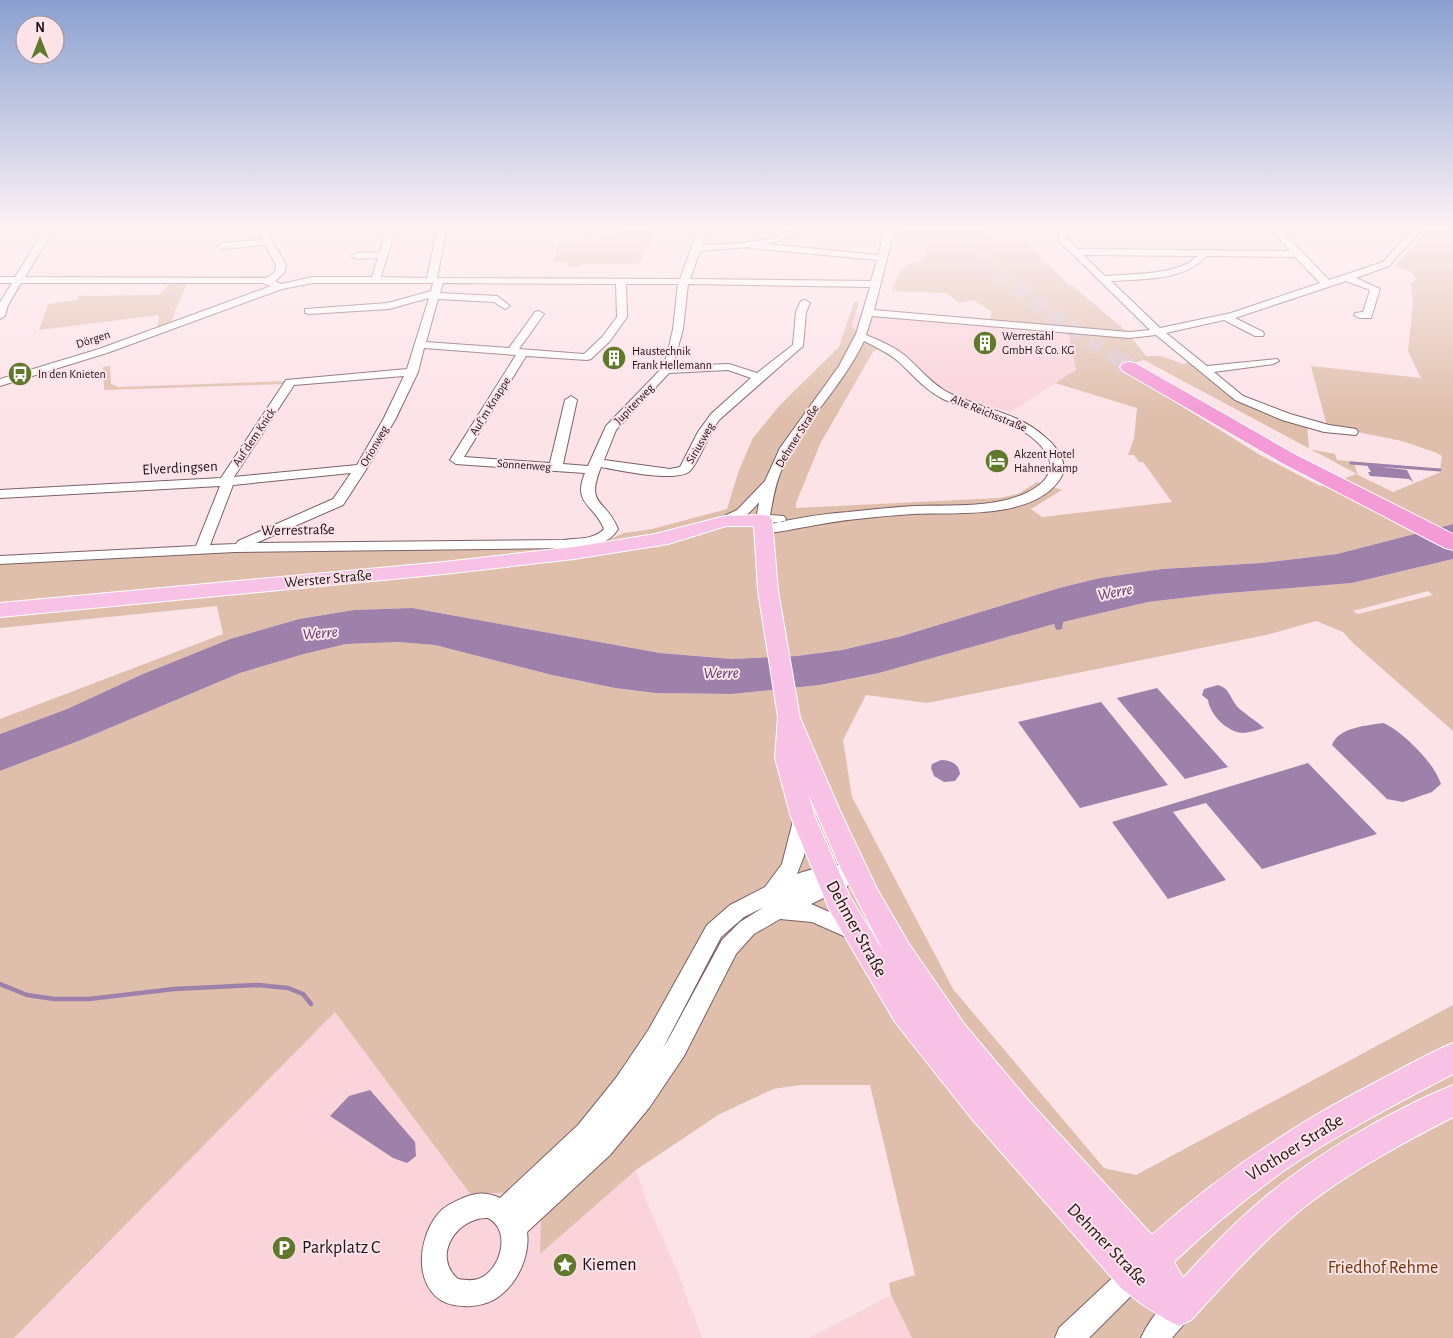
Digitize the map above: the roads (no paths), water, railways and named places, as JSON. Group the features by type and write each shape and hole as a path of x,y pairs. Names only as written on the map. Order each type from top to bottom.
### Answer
{"highway":[{"path":"1134,365 1235,430 1345,482 1453,529"},
{"path":"1345,482 1453,543"}],"main road":[{"name":"Werster Straße","path":"656,540 725,521 763,525"},
{"name":"Werster Straße","path":"0,610 444,568 574,553 763,525"},
{"name":"Dehmer Straße","path":"763,525 773,629 789,717 855,932 910,1020 982,1107 1142,1267"},
{"name":"Dehmer Straße","path":"789,717 788,758 795,794 803,817 837,878 900,954 966,1048 1142,1267 1154,1293 1179,1308"},
{"name":"Vlothoer Straße","path":"1142,1267 1226,1194 1254,1173 1332,1124 1453,1058"},
{"path":"1179,1308 1228,1254 1276,1209 1315,1180 1376,1140 1453,1100"}],"street":[{"path":"0,316 3,306 13,289"},
{"name":"Dörgen","path":"2,382 103,351 272,289"},
{"name":"Orionweg","path":"235,548 333,506 338,502 361,468 390,418 412,372 422,345 435,289"},
{"path":"422,345 587,357 606,338 622,317 621,289"},
{"name":"Jupiterweg","path":"596,540 610,534 612,529 607,519 588,497 587,485 610,429 666,370 672,356 678,329 682,289"},
{"name":"Dehmer Straße","path":"763,525 770,482 788,445 848,360 860,336 874,289"},
{"path":"1114,289 1158,332 1239,398 1251,404 1328,429 1352,432"},
{"path":"868,313 1129,335 1158,332 1225,317 1310,289"},
{"path":"1359,315 1367,316 1375,289"},
{"path":"309,311 389,306 434,294 497,299 505,306"},
{"name":"Siriusweg","path":"594,466 670,473 680,472 685,469 704,432 715,417 759,376 798,346 801,312 806,303"},
{"name":"Auf'm Knappe","path":"456,460 539,314"},
{"path":"1225,317 1259,334"},
{"name":"Alte Reichsstraße","path":"763,525 912,510 965,509 1005,504 1024,499 1041,490 1055,476 1058,468 1050,449 1029,429 938,392 924,382 902,359 891,351 860,336"},
{"path":"1203,370 1273,361"},
{"path":"666,370 729,367 759,376"},
{"path":"0,368 2,382"},
{"name":"Auf dem Knick","path":"201,550 228,482 227,477 290,382 412,372"},
{"path":"556,467 571,400"},
{"name":"Sonnenweg","path":"456,460 556,467 594,466"},
{"name":"Elverdingsen","path":"0,494 228,482 361,468"},
{"path":"725,521 742,513 770,482"},
{"name":"Werrestraße","path":"0,560 235,548 564,544 596,540"},
{"path":"508,1220 601,1146 642,1100 676,1048 729,947 775,901 794,861 803,817"},
{"path":"775,901 837,878"},
{"path":"775,901 814,913 855,932"},
{"path":"1069,1338 1142,1267"},
{"path":"1155,1338 1179,1308"}],"water":[{"path":"1367,465 1407,470 1413,482 1409,479 1370,476 1368,472 1371,472"},
{"name":"Werre","path":"1453,524 1453,559 1352,583 1216,594 1148,602 1063,622 1062,629 1056,630 1054,624 879,673 820,685 732,694 655,693 615,688 552,675 435,645 398,642 346,644 240,673 81,740 0,771 0,734 67,709 143,674 230,639 299,619 354,610 412,608 660,653 732,659 797,656 842,650 902,636 1059,588 1100,578 1162,569 1261,563 1337,554"},
{"path":"1218,685 1227,691 1238,707 1264,728 1244,733 1226,727 1216,717 1209,706 1208,700 1202,695 1204,689"},
{"path":"1157,688 1228,767 1185,779 1117,698"},
{"path":"1101,702 1168,785 1080,808 1018,722"},
{"path":"1383,723 1404,736 1430,764 1441,784 1432,792 1403,802 1387,799 1332,745 1340,734 1346,731"},
{"path":"941,760 951,762 958,768 960,774 955,781 944,782 934,776 931,768 932,764"},
{"path":"1308,763 1377,834 1262,869 1206,803 1173,812 1226,880 1168,899 1112,822"},
{"path":"370,1090 415,1142 416,1156 407,1163 393,1158 330,1116 349,1096"}],"waterway":[{"path":"1351,463 1440,470"},
{"path":"0,984 27,995 54,999 89,999 174,989 258,985 288,988 303,994 311,1004"}],"tunnel":[{"path":"1018,289 1037,305 1122,362"},
{"path":"1120,361 1129,367"}],"place":[{"name":"Werrestahl GmbH & Co. KG","path":"985,343"},
{"name":"Haustechnik Frank Hellemann","path":"614,358"},
{"name":"In den Knieten","path":"20,374"},
{"name":"Akzent Hotel Hahnenkamp","path":"997,461"},
{"name":"Parkplatz C","path":"284,1248"},
{"name":"Kiemen","path":"565,1265"}],"park label":[{"name":"Friedhof Rehme","path":"1383,1268"}]}
